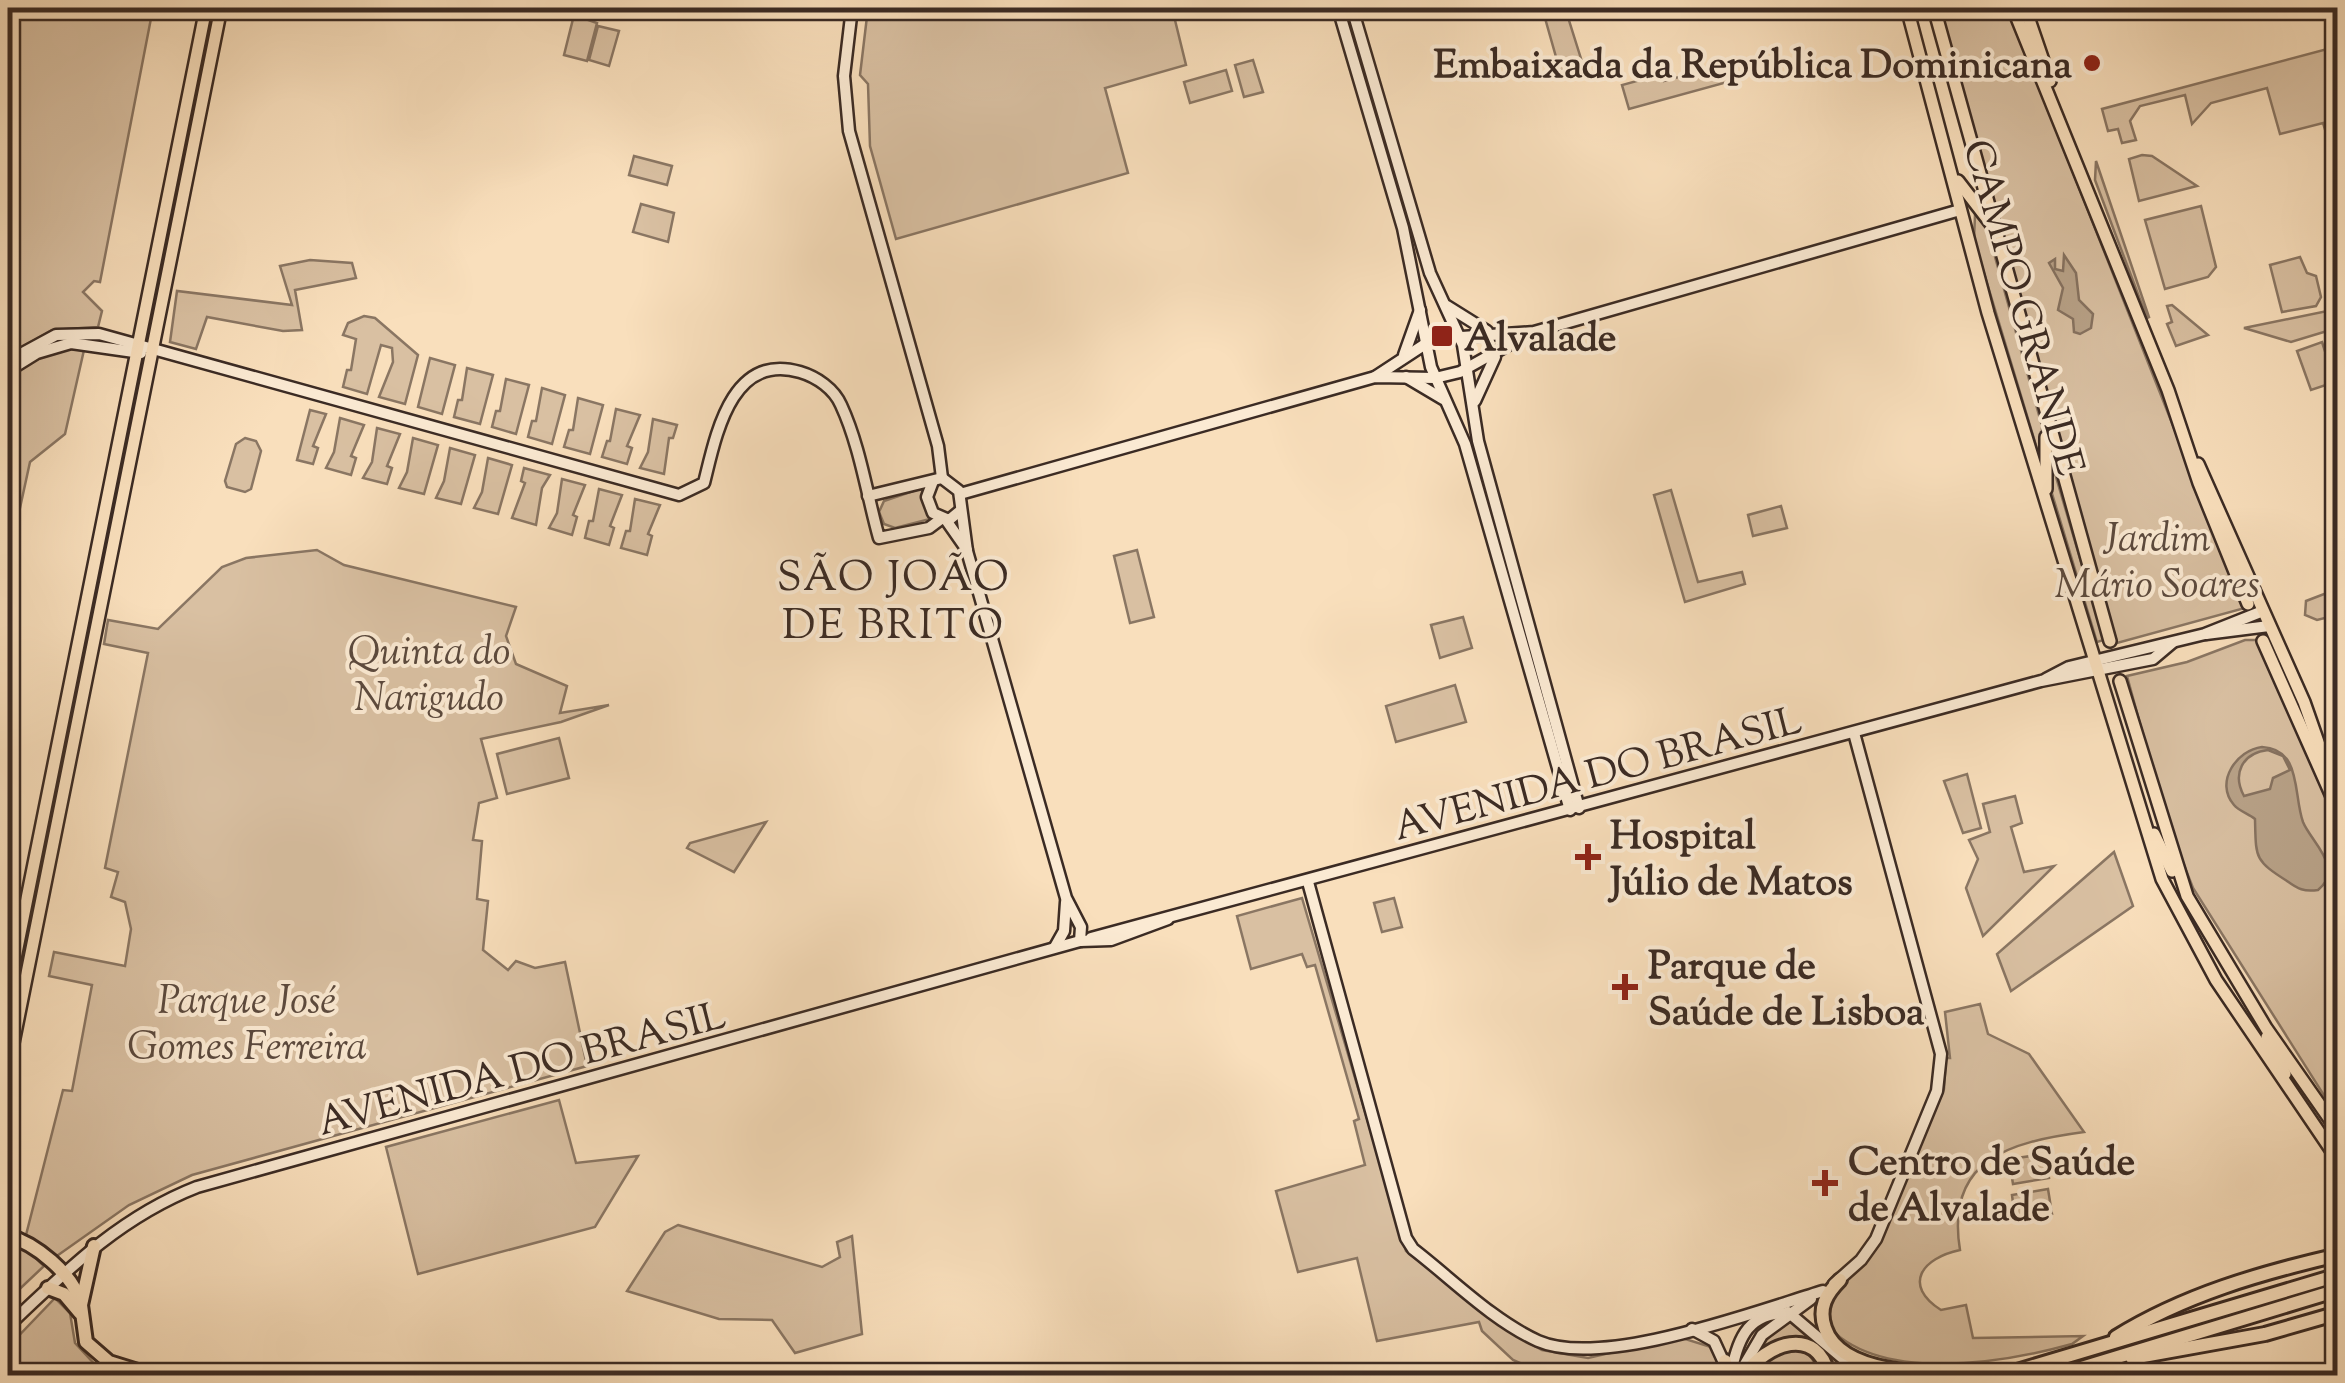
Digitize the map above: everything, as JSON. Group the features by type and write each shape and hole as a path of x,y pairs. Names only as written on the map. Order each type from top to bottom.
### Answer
{"highway":[{"path":"8,1236 35,1248 77,1291 86,1342 99,1356 154,1376"},
{"path":"81,1310 94,1246"},
{"path":"2055,1376 2103,1353 2144,1320 2232,1282 2338,1255"},
{"path":"1840,1280 1823,1306 1829,1337 1862,1362 1901,1371 2003,1375 2103,1353 2234,1313 2338,1275"},
{"path":"48,1288 69,1298 81,1310"},
{"path":"2234,1313 2338,1290"},
{"path":"2103,1353 2152,1356 2248,1337 2338,1313"},
{"path":"1741,1376 1766,1350 1796,1342 1817,1351 1829,1376"},
{"path":"56,1376 140,1376"}],"main road":[{"path":"8,993 206,8"},
{"path":"8,1068 221,8"},
{"name":"CAMPO GRANDE","path":"1907,8 1955,178 1960,210 2162,879 2199,950 2254,1040 2292,1089 2338,1160"},
{"name":"CAMPO GRANDE","path":"1934,8 2043,413 2110,642"},
{"path":"2014,8 2054,100 2248,604"},
{"path":"2025,8 2045,61 2054,100"},
{"path":"1966,230 1974,204 1977,171"},
{"path":"1955,178 1992,225"},
{"path":"1960,210 1974,204"},
{"path":"2043,413 2046,500"},
{"path":"2190,452 2304,702 2338,799"},
{"path":"2263,641 2338,810"},
{"path":"2120,681 2187,896"},
{"path":"51,777 66,780"},
{"path":"48,793 62,796"},
{"path":"2140,811 2266,1028 2338,1131"},
{"path":"2266,1028 2292,1089"}],"street":[{"path":"852,8 844,76 849,131 938,446 938,480 928,502 967,551"},
{"path":"1338,8 1444,304 1459,335 1495,530 1562,785 1574,809"},
{"path":"1352,8 1435,378 1465,444 1495,530 1574,809"},
{"path":"960,494 1374,376 1435,378 1468,368 1534,332 1960,210"},
{"path":"1444,304 1473,325 1498,334"},
{"path":"1404,357 1420,309"},
{"path":"8,361 70,332 671,494 686,494 704,484 732,394 756,375 788,370 822,382 840,401 879,538 929,528 960,511"},
{"path":"1374,376 1426,343 1459,335 1534,332"},
{"path":"8,372 37,353 71,342 137,349"},
{"path":"1474,404 1487,368 1502,349"},
{"path":"1402,375 1444,400"},
{"path":"868,496 938,480 953,483 960,494 967,551 1072,932 1084,940"},
{"path":"2206,634 2263,611"},
{"path":"2206,634 2270,626"},
{"name":"AVENIDA DO BRASIL","path":"8,1326 94,1246 150,1208 213,1182 1084,940 1111,940 1168,919 2206,634"},
{"path":"1725,1368 1746,1328 1840,1280 1876,1239 1938,1091 1940,1064 1854,733"},
{"path":"1552,815 1562,785"},
{"path":"1308,882 1408,1244 1512,1326 1552,1346 1601,1350 1785,1308"},
{"path":"1049,950 1061,939 1066,904"},
{"path":"1785,1308 1854,1366 1878,1372 1901,1371"},
{"path":"1741,1376 1762,1335 1785,1308"},
{"path":"1715,1322 1725,1368"},
{"path":"1686,1329 1704,1333 1725,1368"}],"green space":[{"path":"8,8 153,8 100,282 94,281 83,292 102,311 98,327 52,330 8,355"},
{"path":"868,8 1172,8 1186,65 1105,88 1128,173 896,239 870,146 868,84 860,75"},
{"path":"1570,8 1567,14 1583,65 1560,71 1543,11"},
{"name":"Jardim Mário Soares","path":"1938,8 2008,8 2245,608 2117,643"},
{"path":"574,15 597,23 587,61 564,55"},
{"path":"598,26 619,31 609,66 589,60"},
{"path":"2331,48 2337,71 2337,169 2323,123 2280,134 2267,88 2211,103 2192,124 2185,95 2140,106 2130,121 2136,140 2122,143 2118,129 2108,131 2102,109"},
{"path":"1253,60 1263,92 1244,97 1235,65"},
{"path":"1730,63 1735,80 1629,109 1622,85 1662,74 1664,81"},
{"path":"1226,70 1232,91 1190,103 1184,82"},
{"path":"195,88 200,89 153,321 148,320"},
{"path":"634,156 672,166 667,185 629,175"},
{"path":"2152,156 2197,186 2139,201 2129,159"},
{"path":"2096,161 2149,317 2147,318 2095,180"},
{"path":"641,204 674,213 668,242 633,232"},
{"path":"2201,206 2216,267 2208,277 2165,289 2145,220"},
{"path":"1975,215 1987,228 2042,426 2041,462 1974,240"},
{"path":"2300,257 2307,273 2316,276 2321,297 2316,306 2282,312 2270,265"},
{"path":"310,260 352,263 356,278 295,290 302,330 283,331 207,317 196,349 170,342 177,291 292,305 280,266"},
{"path":"2172,305 2208,335 2176,346 2167,324 2172,322 2167,306"},
{"path":"2337,309 2337,328 2291,342 2244,328"},
{"path":"364,316 375,318 418,355 405,404 379,397 393,362 392,348 381,345 367,394 343,387 347,370 351,370 356,339 343,335 348,323"},
{"path":"2322,342 2335,382 2311,390 2297,351"},
{"path":"59,349 84,350 65,434 30,462 8,563 8,374"},
{"path":"430,358 455,365 442,414 418,407"},
{"path":"467,368 493,375 480,424 454,417 458,400 462,400"},
{"path":"506,379 529,385 516,434 492,427 496,411 500,411"},
{"path":"136,380 141,381 65,743 65,733"},
{"path":"542,388 565,395 552,444 528,437 532,421 536,421"},
{"path":"578,398 603,405 590,454 564,447 569,430 573,430"},
{"path":"616,409 640,415 627,446 632,448 627,464 602,457 610,441"},
{"path":"310,410 326,414 313,446 318,448 313,464 297,460"},
{"path":"340,418 364,425 351,456 356,458 351,475 326,468 334,452"},
{"path":"653,419 677,425 673,438 669,438 664,474 640,468 648,452"},
{"path":"377,428 400,434 387,466 392,468 387,484 363,478 372,462"},
{"path":"245,438 256,441 261,451 251,489 245,492 227,487 225,481 236,444"},
{"path":"413,438 438,445 424,494 399,488 407,472"},
{"path":"450,448 475,455 461,504 436,498 444,481"},
{"path":"488,458 512,465 498,514 474,508 482,492"},
{"path":"2051,460 2104,640 2097,642 2050,487"},
{"path":"524,468 550,475 542,488 536,525 512,518 525,483 521,481"},
{"path":"562,479 585,485 573,515 577,517 572,535 549,528 557,513"},
{"path":"922,488 930,519 895,528 884,524 879,512 884,501"},
{"path":"599,489 622,495 610,526 614,528 609,545 585,538 589,521 593,521"},
{"path":"1671,490 1698,582 1742,572 1745,584 1685,602 1654,495"},
{"path":"635,499 660,505 648,534 652,536 647,555 621,548 626,531 630,531"},
{"path":"1781,506 1787,528 1753,536 1748,515"},
{"name":"Parque José Gomes Ferreira","path":"317,550 344,565 516,607 506,636 516,664 567,686 560,713 609,705 561,722 481,739 497,798 479,803 473,840 482,841 477,899 488,901 483,950 508,970 516,961 535,968 565,962 587,1066 192,1175 129,1205 54,1258 26,1235 63,1090 72,1091 92,985 49,976 54,952 125,966 131,929 125,902 111,897 118,872 105,868 148,653 104,644 108,620 158,629 222,567 246,558"},
{"path":"1137,550 1154,617 1130,623 1114,556"},
{"path":"2337,589 2337,615 2317,620 2305,615 2306,601"},
{"path":"1463,617 1472,648 1440,658 1431,625"},
{"name":"Jardim Mário Soares","path":"2245,640 2258,640 2337,824 2337,1116 2193,888 2166,819 2127,676 2187,662"},
{"path":"1455,685 1466,722 1396,742 1386,706"},
{"path":"559,738 569,778 507,794 497,754"},
{"path":"1967,774 1981,828 1963,833 1944,781"},
{"path":"2015,796 2022,823 2011,827 2024,872 2054,866 1983,936 1966,888 1978,859 1969,840 1990,832 1983,804"},
{"path":"766,822 734,872 687,848 690,843"},
{"path":"46,829 48,842 8,1041 8,1019"},
{"path":"2114,852 2133,906 2011,991 1997,954"},
{"path":"1302,898 1406,1251 1510,1332 1542,1350 1588,1358 1679,1337 1711,1347 1718,1361 1716,1375 1547,1375 1513,1360 1482,1331 1479,1322 1377,1341 1357,1258 1298,1272 1276,1191 1365,1165 1354,1121 1359,1119 1315,965 1307,967 1302,954 1251,969 1237,916"},
{"path":"1394,898 1402,927 1382,932 1374,903"},
{"path":"1980,1004 1988,1034 2029,1054 2084,1132 2008,1150 1973,1175 1963,1195 1958,1219 1960,1250 1927,1266 1920,1282 1922,1291 1941,1310 1966,1305 1973,1338 2083,1336 2072,1344 1976,1362 1908,1362 1877,1355 1849,1343 1827,1325 1831,1293 1867,1261 1877,1245 1944,1089 1946,1058 1950,1058 1945,1012"},
{"path":"559,1100 576,1163 638,1156 595,1227 418,1274 386,1147"},
{"path":"2046,1154 2049,1178 2013,1184 2009,1159"},
{"path":"2048,1189 2052,1214 2015,1219 2012,1195"},
{"path":"678,1225 822,1267 840,1257 837,1242 852,1236 862,1334 795,1353 772,1320 719,1319 627,1291 665,1232"},
{"path":"8,1242 26,1249 44,1266 8,1300"},
{"path":"55,1298 70,1313 75,1343 99,1369 8,1375 8,1347"},
{"path":"1787,1319 1846,1369 1864,1375 1834,1375 1825,1355 1793,1339 1753,1353"},
{"path":"1793,1347 1809,1354 1823,1376 1748,1376 1766,1355"}],"shaded area":[{"path":"2064,255 2076,273 2079,300 2093,314 2091,328 2080,334 2074,332 2073,319 2058,310 2063,288 2049,263 2055,259 2055,269 2063,271"},
{"path":"2253,749 2275,750 2284,756 2290,764 2303,822 2327,864 2325,882 2318,890 2298,888 2263,862 2257,850 2255,819 2236,807 2228,796 2227,777 2231,769","holes":["2268,750 2283,756 2290,770 2273,778 2270,789 2244,796 2239,773 2246,760"]}],"place":[{"name":"Embaixada da República Dominicana","path":"2092,63"},
{"name":"Alvalade","path":"1442,336"},
{"name":"Hospital Júlio de Matos","path":"1588,857"},
{"name":"Parque de Saúde de Lisboa","path":"1625,987"},
{"name":"Centro de Saúde de Alvalade","path":"1825,1183"}],"district":[{"name":"SÃO JOÃO DE BRITO","path":"894,599"}],"park label":[{"name":"Quinta do Narigudo","path":"429,673"}]}
